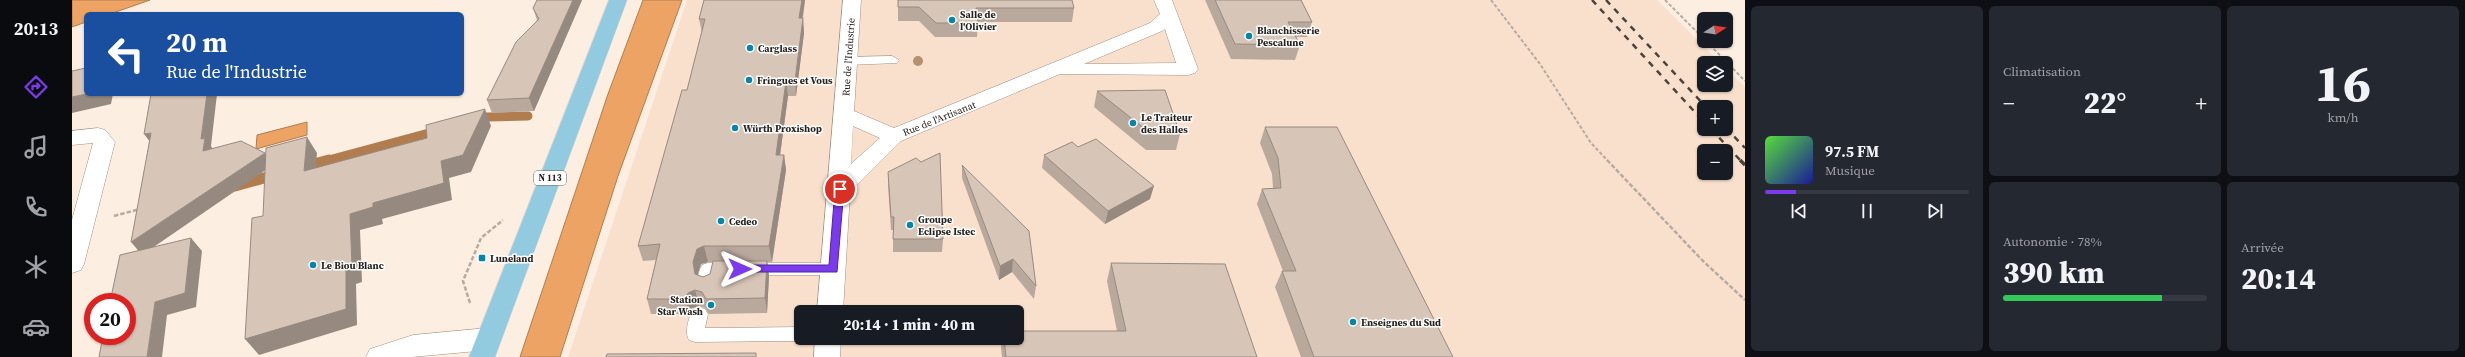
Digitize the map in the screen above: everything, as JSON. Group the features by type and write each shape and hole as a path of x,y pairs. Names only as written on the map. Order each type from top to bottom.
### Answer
{"main road":[{"name":"N 113","path":"485,348 618,0"}],"street":[{"name":"Rue de l'Industrie","path":"830,305 840,189 852,0"},
{"name":"Rue de l'Artisanat","path":"1055,70 1188,69 1166,8"},
{"name":"Rue de l'Artisanat","path":"840,189 894,136 1156,28 1166,8"},
{"path":"844,114 894,136"},
{"path":"72,138 98,135 104,142 77,227 72,264"},
{"path":"379,357 413,346 453,343 485,348"},
{"path":"827,357 828,345"}],"lane":[{"path":"848,61 892,60"},
{"path":"706,284 708,269 833,269"},
{"path":"699,314 695,334 794,334"}],"path":[{"path":"1491,0 1540,64 1591,143 1703,261 1745,300"},
{"path":"1665,0 1697,32"},
{"path":"1713,48 1745,80"},
{"path":"77,227 148,207"},
{"path":"453,343 470,301 463,281 481,238 504,219"}],"shaded area":[{"path":"72,0 150,0 116,12 84,12 84,23 72,27"},
{"path":"643,0 682,0 618,176 560,357 520,357 608,94"},
{"path":"687,0 1657,0 1697,39 1697,48 1706,48 1714,56 1697,56 1697,92 1733,92 1733,75 1745,87 1745,357 568,357"},
{"path":"307,122 307,135 256,149 257,135"}],"building":[{"path":"537,0 573,0 529,98 487,100 516,42 539,19 533,8"},
{"path":"704,0 802,0 799,18 803,18 795,81 786,81 776,155 784,155 769,246 704,246 697,249 693,262 695,274 703,277 710,274 713,261 767,261 765,298 706,299 702,292 695,290 688,293 685,299 647,299 660,244 638,246 682,90 687,90 705,19 699,19"},
{"path":"898,0 1072,0 1074,8 976,8 978,23 936,23 919,7 898,7"},
{"path":"1215,0 1301,0 1312,22 1288,22 1300,45 1235,44"},
{"path":"84,68 84,94 72,97 72,71"},
{"path":"1165,90 1180,134 1150,133 1097,91"},
{"path":"151,96 207,96 201,139 205,138 203,151 241,141 265,153 131,242 151,133 144,134"},
{"path":"485,109 463,155 441,161 444,183 373,203 373,207 350,214 352,266 346,267 346,309 245,339 252,218 263,216 266,148 307,137 304,171 427,138 426,125"},
{"path":"1265,127 1337,127 1453,357 1314,357 1282,271 1296,271 1262,189 1281,188 1278,158"},
{"path":"1096,139 1154,186 1108,211 1044,155 1072,142 1078,147"},
{"path":"940,153 943,239 893,239 894,217 891,217 888,172 916,158 921,162"},
{"path":"962,165 1029,231 1036,286 1013,259 1000,266"},
{"path":"191,238 185,293 155,302 147,357 99,357 101,345 136,345 136,293 112,293 120,255"},
{"path":"1111,263 1225,264 1257,357 1006,357 1005,345 1024,345 1024,331 1126,331"},
{"path":"756,353 756,357 606,357 607,354"}],"waterway":[{"path":"474,120 487,117 528,116"},
{"path":"325,161 440,130"},
{"path":"303,167 329,160"},
{"path":"235,186 278,174"}],"railway":[{"path":"1592,0 1697,114"},
{"path":"1606,0 1699,100"},
{"path":"1733,135 1745,148"},
{"path":"1718,136 1741,161"},
{"path":"1741,161 1745,165"}],"place":[{"name":"Salle de l'Olivier","path":"952,20"},
{"name":"Blanchisserie Pescalune","path":"1249,36"},
{"name":"Carglass","path":"750,48"},
{"name":"Fringues et Vous","path":"749,80"},
{"name":"Le Traiteur des Halles","path":"1133,123"},
{"name":"Würth Proxishop","path":"735,128"},
{"name":"Cedeo","path":"721,221"},
{"name":"Groupe Eclipse Istec","path":"910,225"},
{"name":"Luneland","path":"482,258"},
{"name":"Le Biou Blanc","path":"313,265"},
{"name":"Station Star Wash","path":"711,305"},
{"name":"Enseignes du Sud","path":"1353,322"}],"route":[{"path":"740,269 833,269 840,189"}]}
